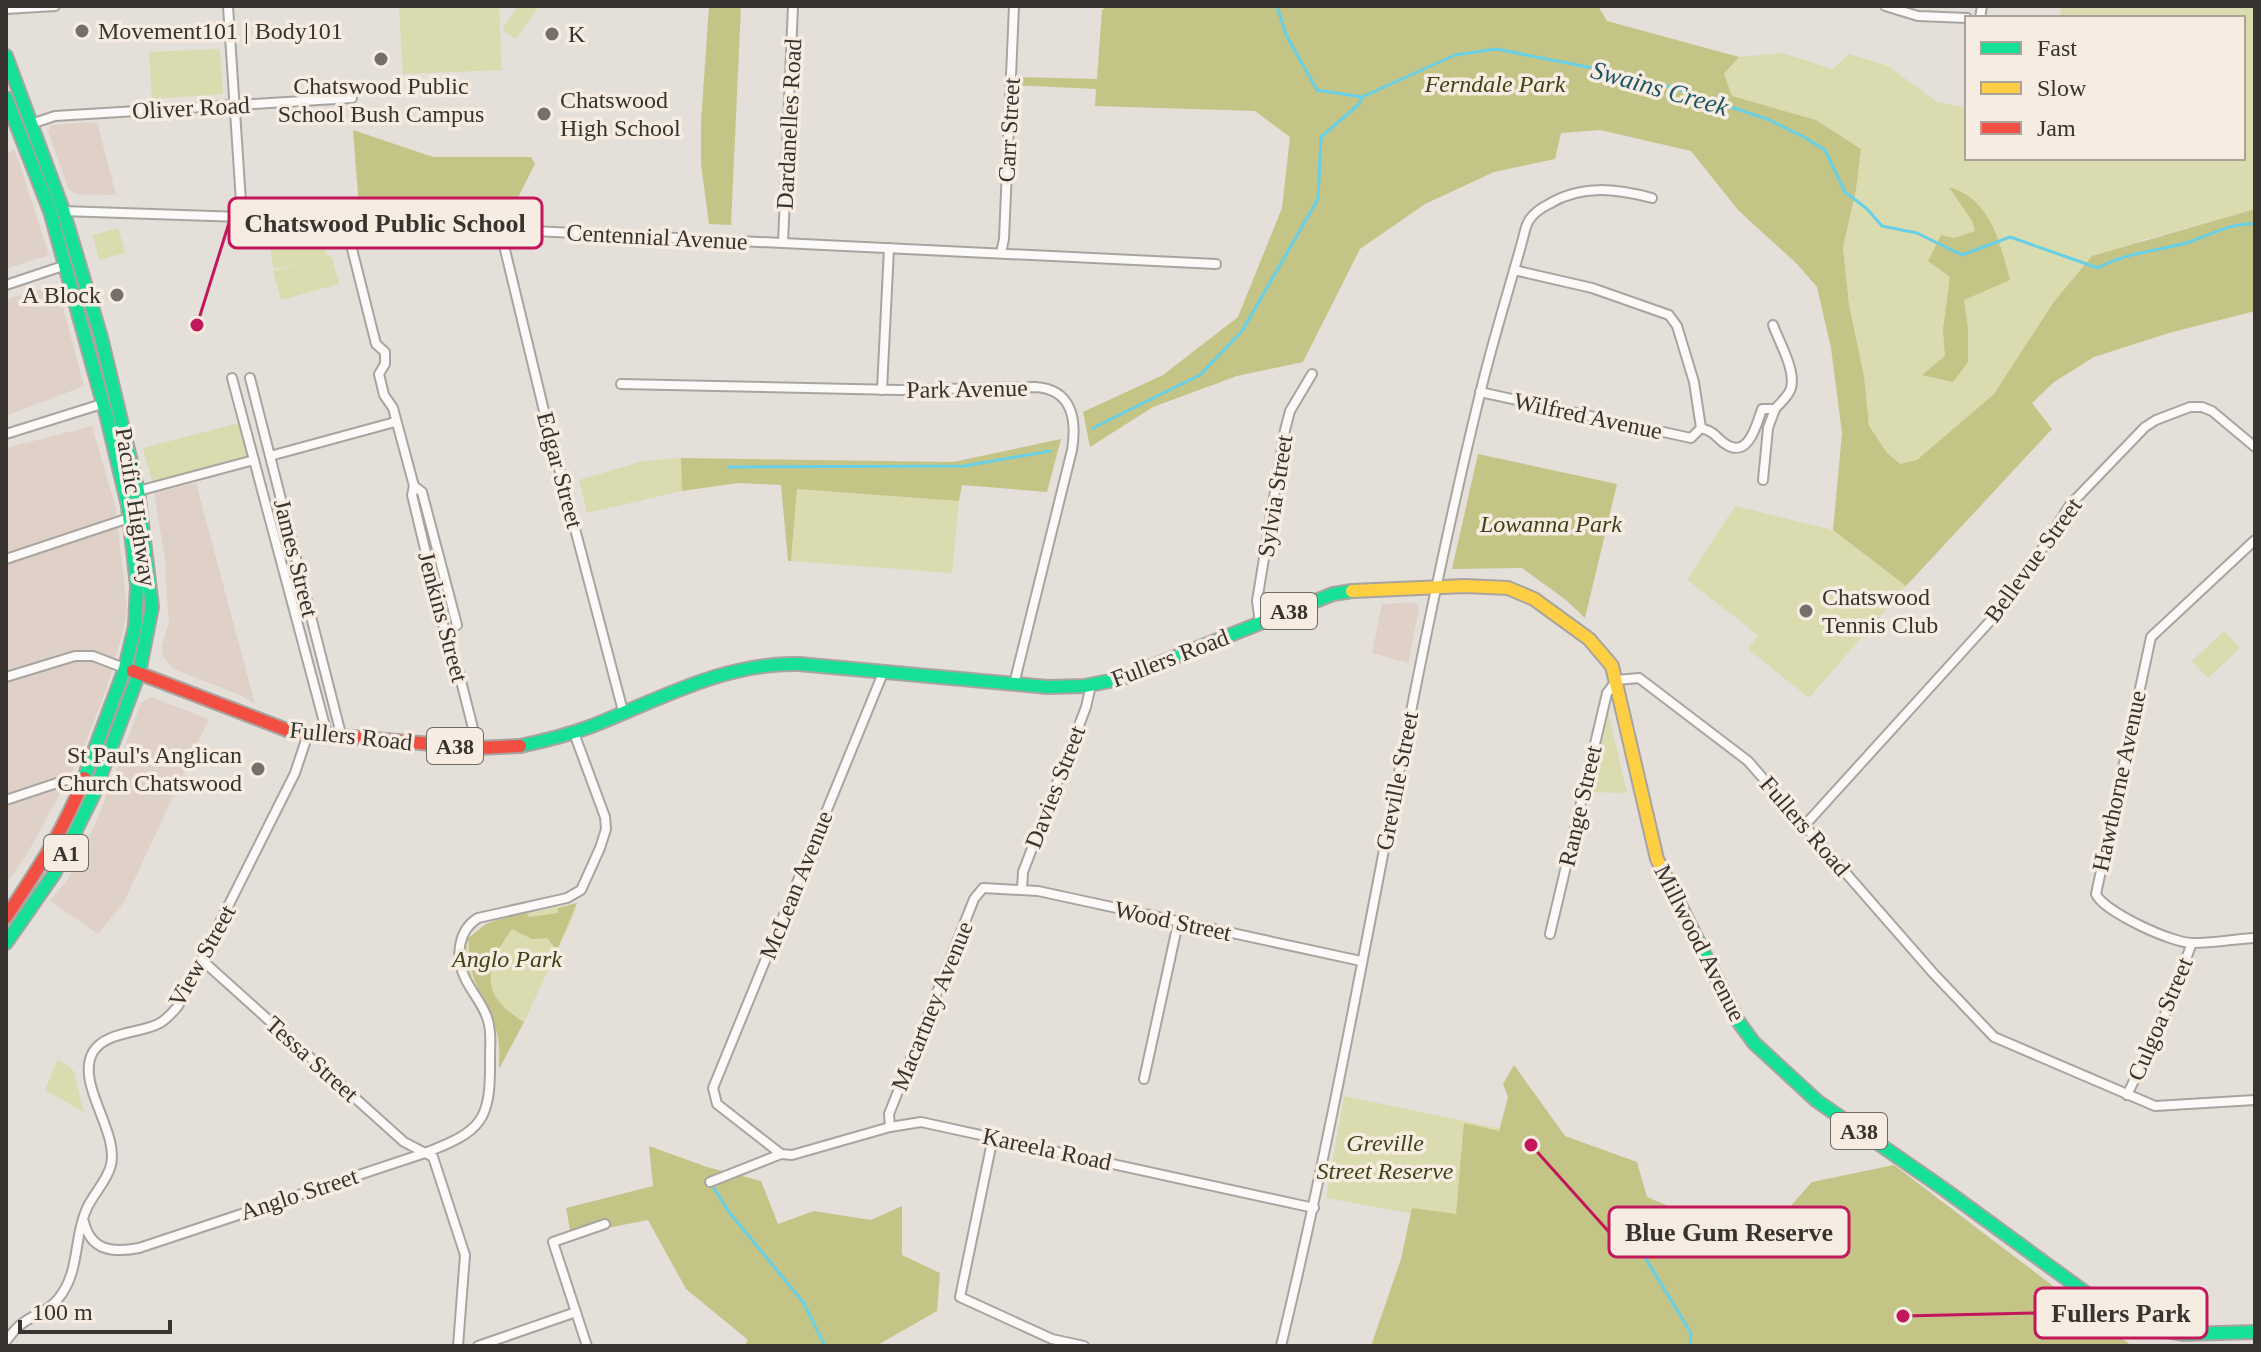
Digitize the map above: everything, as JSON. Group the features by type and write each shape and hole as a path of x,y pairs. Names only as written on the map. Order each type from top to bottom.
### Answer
{"main road":[{"name":"Pacific Highway","path":"6,56 31,124 56,211 66,265 136,516 152,607 139,673 93,796 54,874 6,943"},
{"name":"Pacific Highway","path":"6,98 79,261 117,399 138,491 137,604 125,668 65,824 47,857 6,917"},
{"name":"Fullers Road","path":"139,673 278,728 308,734 478,748 522,747 574,733 623,711 716,677 763,665 803,664 1054,688 1091,685 1120,679 1346,590 1494,586 1528,595 1574,627 1601,650 1617,680"},
{"name":"A38","path":"125,668 139,673"},
{"name":"Millwood Avenue","path":"1617,680 1657,859 1738,1021 1760,1050 1831,1111 2116,1315 2142,1327 2184,1336 2255,1332"}],"street":[{"path":"6,9 55,6"},
{"path":"228,6 242,217"},
{"name":"Dardanelles Road","path":"783,243 793,6"},
{"name":"Carr Street","path":"1001,253 1014,6"},
{"path":"1885,6 1918,16 1965,18"},
{"name":"Oliver Road","path":"31,124 55,116 352,98"},
{"name":"Greville Street","path":"1281,1346 1314,1208 1436,586 1480,392 1529,219 1556,199 1582,190 1624,191 1652,198"},
{"name":"Centennial Avenue","path":"56,211 242,217 1216,264"},
{"name":"Jenkins Street","path":"350,222 349,237 376,344 385,352 385,364 379,374 384,395 393,408 414,486 412,495 447,643 459,673 478,748"},
{"name":"Edgar Street","path":"500,229 541,400 623,711"},
{"path":"882,390 889,248"},
{"path":"6,285 79,261"},
{"name":"Wilfred Avenue","path":"1480,392 1691,438 1701,428 1691,370 1677,326 1669,315 1592,288 1514,270"},
{"path":"1763,480 1768,428 1775,409 1791,389 1791,373 1773,325"},
{"name":"Sylvia Street","path":"1260,623 1257,601 1285,430 1290,411 1312,374"},
{"name":"James Street","path":"232,378 328,737"},
{"name":"James Street","path":"250,378 342,738"},
{"name":"Park Avenue","path":"621,384 882,390 1046,388 1058,393 1071,411 1074,427 1072,450 1014,684"},
{"path":"6,434 117,399"},
{"name":"Bellevue Street","path":"1805,825 2011,598 2075,499 2145,427 2190,407 2202,407 2212,411 2255,447"},
{"path":"1701,428 1713,432 1728,446 1738,448 1753,436 1762,409 1775,409"},
{"path":"270,456 395,422"},
{"path":"138,491 254,460"},
{"name":"Jenkins Street","path":"414,486 422,492 457,625"},
{"path":"6,559 136,516"},
{"name":"Hawthorne Avenue","path":"2255,540 2151,637 2096,883 2099,902 2118,914 2179,941 2192,943 2255,938"},
{"path":"6,677 75,656 93,656 125,668"},
{"name":"McLean Avenue","path":"781,1154 717,1104 713,1088 883,673"},
{"name":"Fullers Road","path":"1617,680 1639,678 1748,761 1988,1033 2155,1106 2255,1100"},
{"name":"Range Street","path":"1550,934 1607,693 1617,680"},
{"name":"Davies Street","path":"1022,889 1023,872 1086,707 1091,685"},
{"name":"Anglo Street","path":"84,1222 98,1247 111,1251 139,1248 425,1153 472,1131 481,1121 491,1081 488,1017 464,977 460,948 466,926 491,914 567,898 581,890 606,829 605,817 574,733"},
{"name":"View Street","path":"6,1341 23,1322 49,1309 59,1299 76,1264 77,1235 85,1213 111,1165 112,1147 91,1080 90,1059 94,1050 108,1039 144,1030 169,1016 178,1006 295,773 308,734"},
{"path":"6,800 66,780 82,784"},
{"name":"Wood Street","path":"983,888 1022,889 1361,961"},
{"name":"Macartney Avenue","path":"890,1127 889,1114 974,899 983,888"},
{"path":"1144,1079 1178,923"},
{"name":"Culgoa Street","path":"2127,1095 2161,1025 2192,943"},
{"name":"Tessa Street","path":"203,961 404,1142 425,1153"},
{"name":"Kareela Road","path":"710,1182 781,1154 792,1155 890,1127 921,1122 1314,1208"},
{"path":"993,1137 960,1297 1052,1339 1084,1346"},
{"path":"425,1153 433,1157 465,1255 458,1346"},
{"path":"587,1346 553,1242 605,1224"},
{"path":"478,1346 576,1312"}],"shaded area":[{"path":"97,122 116,195 75,194 68,188 48,131 51,125"},
{"path":"15,150 49,255 6,269 6,153"},
{"path":"57,285 84,386 6,416 6,299"},
{"path":"92,426 116,509 127,609 124,628 107,687 80,757 27,854 6,884 6,448"},
{"path":"196,483 255,704 173,669 163,656 162,646 169,621 165,558 154,493"},
{"path":"1415,602 1419,609 1408,663 1372,653 1382,604"},
{"path":"151,697 208,721 124,902 98,934 50,901 68,879 97,820 141,703"}],"green space":[{"path":"399,6 499,6 502,70 403,74"},
{"path":"518,6 537,9 516,39 502,30"},
{"path":"709,6 741,6 731,225 709,224 701,164"},
{"name":"Ferndale Park","path":"1108,6 1598,6 1607,21 1739,57 1724,74 1732,96 1816,120 1861,149 1856,190 1843,247 1849,305 1864,376 1869,426 1887,453 1900,464 1917,460 1994,394 2053,303 2092,256 2255,209 2255,311 2169,333 2094,357 2054,382 2032,403 2052,429 1906,586 1833,530 1842,433 1831,348 1817,287 1797,264 1738,210 1691,151 1600,130 1561,133 1555,159 1494,172 1425,204 1360,249 1303,362 1237,376 1153,407 1090,447 1083,412 1163,375 1238,317 1282,208 1290,137 1255,111 1095,106 1096,89 1012,85 1012,77 1097,79 1102,10"},
{"path":"2062,6 2255,6 2255,209 2140,241 2053,303 1994,394 1917,461 1899,464 1887,454 1869,426 1864,376 1849,305 1843,247 1856,190 1861,149 1816,120 1732,96 1724,75 1739,57 1782,53 1833,69 1849,54 1888,66 1937,102 1965,108 1965,160 2245,160 2245,16 2060,16"},
{"path":"220,49 223,94 152,99 149,52"},
{"path":"353,130 433,157 531,157 535,164 510,213 359,207"},
{"path":"1949,187 1975,201 1992,224 2010,280 1964,300 1968,362 1953,382 1922,375 1945,356 1943,330 1950,277 1928,261 1941,235 1954,238 1975,231 1972,221"},
{"path":"118,228 125,253 99,260 93,235"},
{"path":"268,240 324,244 327,256 331,255 339,284 281,300 273,271 302,263 274,269"},
{"path":"239,423 249,459 153,484 143,448"},
{"path":"1061,439 1047,492 962,485 959,501 797,489 791,561 788,561 781,485 738,483 682,491 681,458 953,462"},
{"name":"Lowanna Park","path":"1478,454 1617,484 1585,618 1522,568 1452,569"},
{"path":"681,458 682,491 587,513 579,480 643,461"},
{"path":"797,489 959,501 952,573 791,561"},
{"name":"Chatswood Tennis Club","path":"1735,506 1833,530 1906,586 1809,698 1748,649 1758,635 1687,580"},
{"path":"2224,631 2240,648 2208,678 2192,661"},
{"path":"1607,707 1627,793 1588,792"},
{"name":"Anglo Park","path":"577,903 524,1022 499,1069 498,1037 473,986 466,960 466,940 496,920"},
{"path":"577,903 557,950 547,938 532,939 512,929 496,955 491,980 493,991 509,1012 524,1022 499,1069 498,1037 475,981 469,941 466,940 486,924 527,913 529,917 558,913 558,908"},
{"path":"58,1059 73,1070 84,1112 45,1090"},
{"path":"1514,1065 1565,1136 1637,1162 1647,1197 1694,1217 1732,1257 1779,1219 1812,1182 1894,1165 2132,1346 1371,1346 1401,1259 1412,1208 1456,1214 1464,1123 1499,1131 1508,1097 1503,1084"},
{"name":"Greville Street Reserve","path":"1344,1096 1503,1129 1636,1268 1415,1214 1326,1198"},
{"path":"649,1146 707,1167 761,1181 778,1224 814,1211 871,1220 902,1206 902,1255 940,1273 937,1311 876,1346 744,1346 748,1340 686,1289 648,1220 571,1235 566,1208 653,1186"}],"waterway":[{"path":"1277,6 1286,35 1317,90 1362,97"},
{"name":"Swains Creek","path":"1093,428 1200,375 1242,331 1318,199 1321,137 1359,104 1362,97 1455,55 1496,49 1608,71 1670,87 1767,119 1825,150 1845,192 1866,208 1882,226 1917,233 1962,255 2010,237 2098,268 2120,258 2189,242 2230,227 2255,224"},
{"path":"729,467 964,466 1050,451"},
{"path":"712,1185 729,1212 803,1302 825,1346"},
{"path":"1624,1223 1691,1333 1690,1346"}],"traffic: fast":[{"path":"6,56 63,210 101,337 138,491 152,607 139,673 93,796 54,874 6,943"},
{"path":"6,98 50,211 128,506 137,586 135,626 125,668 84,778"},
{"path":"520,746 583,729 692,684 772,665 799,664 1048,687 1084,686 1120,679 1333,594 1352,591"},
{"path":"1682,909 1738,1021 1754,1043 1817,1101 2116,1315 2150,1328 2184,1334 2255,1332"}],"traffic: slow":[{"path":"1352,591 1465,586 1508,588 1534,599 1589,639 1612,666 1657,859 1682,909"}],"traffic: jam":[{"path":"133,671 292,732 478,748 520,746"},
{"path":"6,917 59,833 84,778"}],"place":[{"name":"Movement101 | Body101","path":"82,31"},
{"name":"K","path":"552,34"},
{"name":"Chatswood Public School Bush Campus","path":"381,59"},
{"name":"Chatswood High School","path":"544,114"},
{"name":"A Block","path":"117,295"},
{"name":"Chatswood Public School","path":"197,325"},
{"name":"Chatswood Tennis Club","path":"1806,611"},
{"name":"St Paul's Anglican Church Chatswood","path":"258,769"},
{"name":"Blue Gum Reserve","path":"1531,1145"},
{"name":"Fullers Park","path":"1903,1316"}]}
